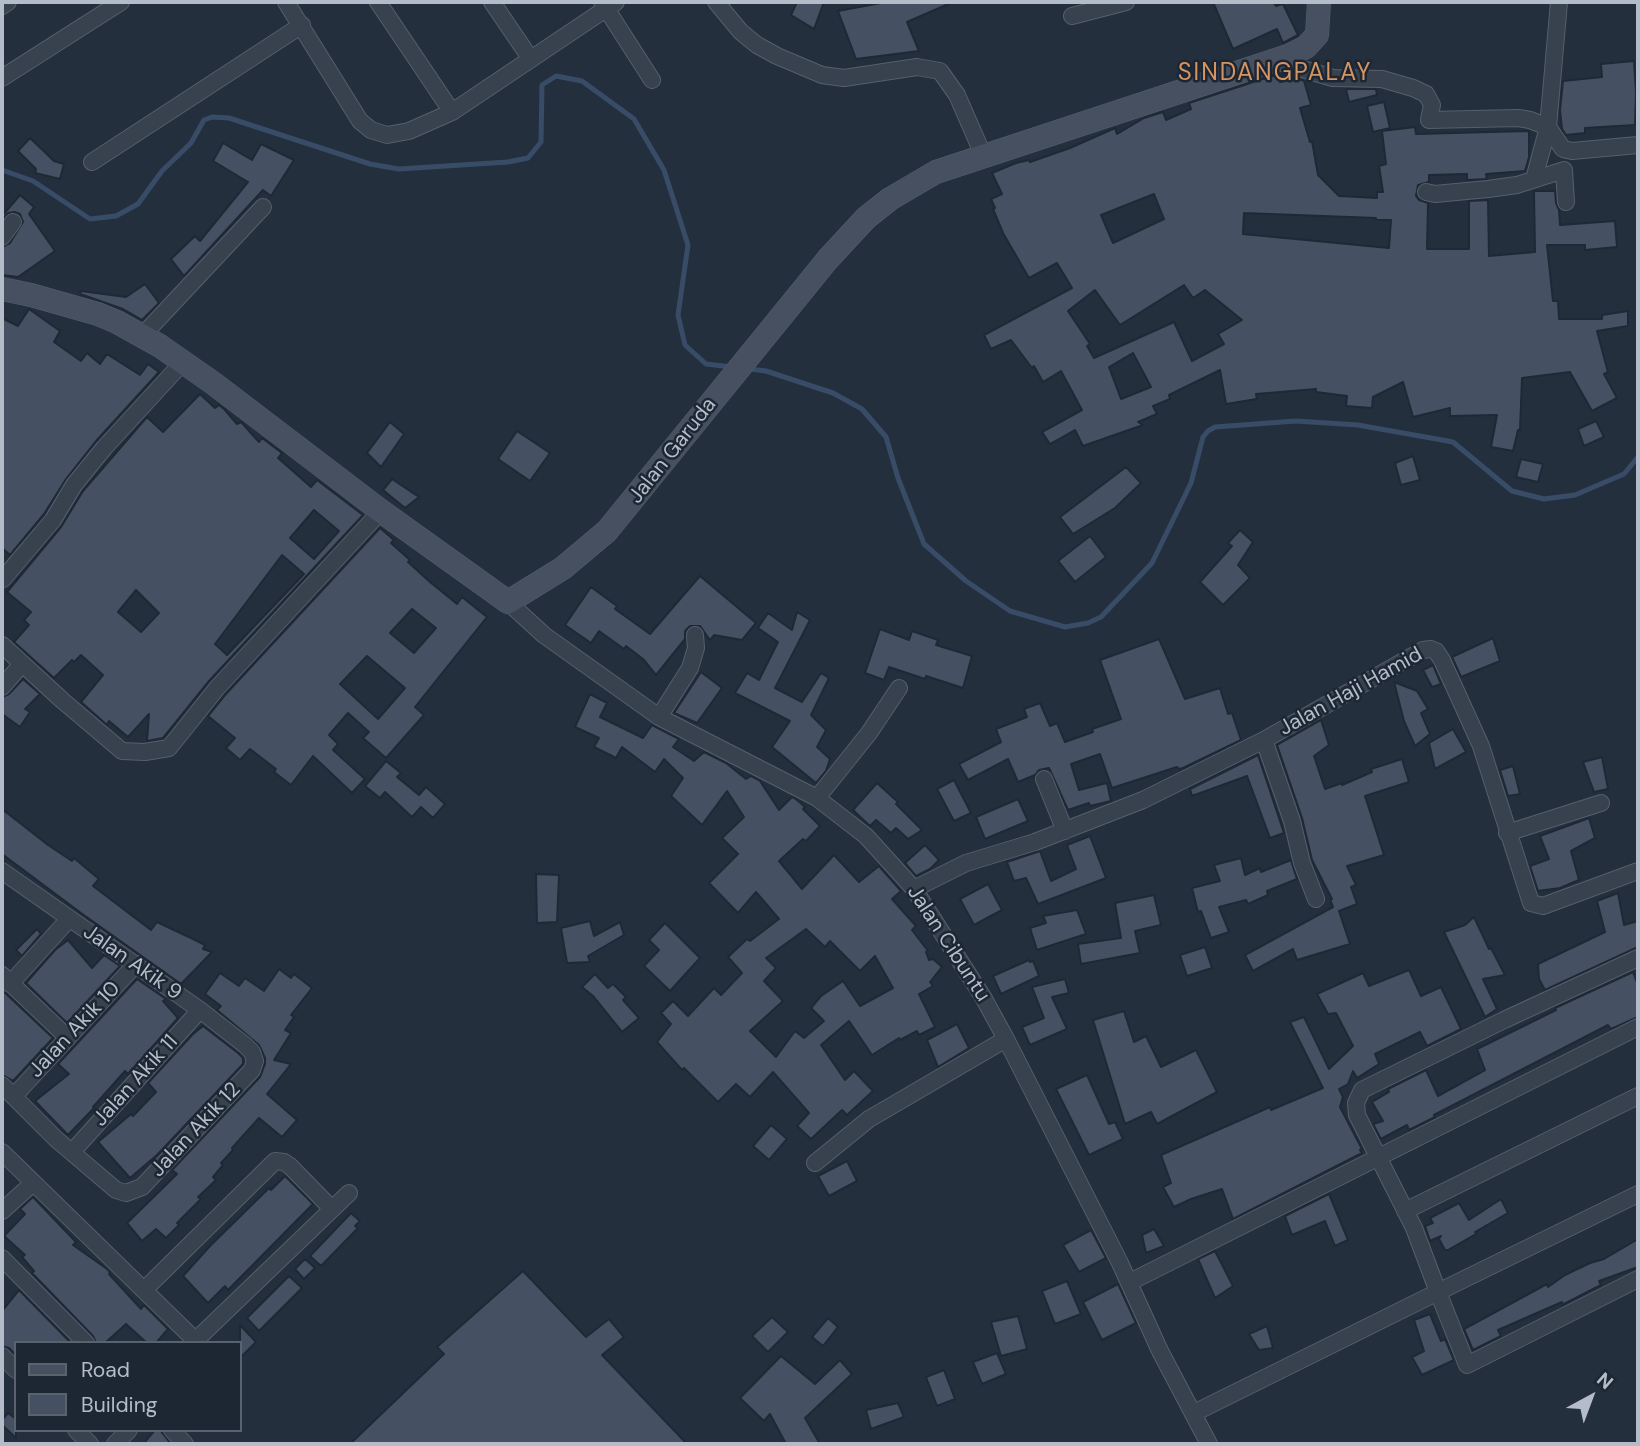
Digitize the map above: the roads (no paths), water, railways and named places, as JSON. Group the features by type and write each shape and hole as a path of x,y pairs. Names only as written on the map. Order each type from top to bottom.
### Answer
{"street":[{"path":"2,6 8,2"},
{"path":"2,78 121,2"},
{"path":"286,2 360,121 371,130 387,135 409,131 452,112 608,4 652,80"},
{"path":"379,2 452,112"},
{"path":"492,2 530,58"},
{"path":"716,2 741,32 757,45 807,70 844,78 917,67 940,71 957,95 984,157"},
{"path":"1072,16 1126,2"},
{"path":"1534,179 1548,127 1559,2"},
{"name":"Jalan Garuda","path":"508,602 581,555 615,522 828,259 866,219 908,188 936,172 1275,61 1301,50 1314,39 1318,29 1316,4"},
{"path":"92,162 302,25"},
{"path":"1275,61 1333,78 1382,79 1413,88 1426,94 1432,104 1429,120 1518,118 1548,127 1563,149 1572,151 1638,145"},
{"path":"1426,192 1435,194 1517,185 1564,170 1566,202"},
{"path":"143,335 263,207"},
{"path":"2,237 13,222"},
{"path":"2,289 83,309 143,335 184,361 381,511 508,602"},
{"path":"3,579 53,520 74,485 104,448 184,361"},
{"path":"2,645 122,751 145,752 169,748 217,688 381,511"},
{"name":"Jalan Cibuntu","path":"508,602 544,635 659,716 817,798 866,836 914,889 983,997 1006,1039 1130,1282 1160,1351 1209,1444"},
{"path":"659,716 690,668 696,648 695,635"},
{"name":"Jalan Haji Hamid","path":"914,889 966,863 1065,831 1143,800 1264,740 1423,650 1436,651 1442,660 1481,746 1531,903 1543,906 1638,871"},
{"path":"2,688 22,664"},
{"path":"817,798 869,733 899,688"},
{"path":"1264,740 1292,821 1302,863 1316,898"},
{"path":"1044,779 1065,831"},
{"path":"1507,833 1601,803"},
{"name":"Jalan Akik 9","path":"2,871 200,1010 245,1045 252,1052 255,1061"},
{"path":"68,1038 6,979 69,919"},
{"path":"1637,962 1504,1020 1363,1090 1356,1103 1357,1115 1426,1254 1467,1366 1638,1279"},
{"name":"Jalan Akik 10","path":"8,1091 68,1038 136,964"},
{"name":"Jalan Akik 11","path":"72,1152 200,1010"},
{"path":"1130,1282 1638,1027"},
{"path":"815,1163 869,1119 1006,1039"},
{"name":"Jalan Akik 12","path":"72,1152 118,1192 131,1193 142,1187 252,1070 255,1061"},
{"path":"8,1091 72,1152"},
{"path":"1405,1211 1638,1096"},
{"path":"2,1152 197,1341 349,1193"},
{"path":"144,1290 275,1161 290,1166 332,1209"},
{"path":"2,1212 33,1183"},
{"path":"1194,1413 1638,1195"},
{"path":"2,1258 84,1341"}],"waterway":[{"path":"2,170 33,181 90,219 116,216 138,204 162,171 191,143 204,120 212,117 229,118 370,164 399,169 508,162 528,158 541,142 542,85 556,76 582,81 634,119 664,170 688,245 678,315 685,345 706,364 732,367"},
{"path":"749,369 766,371 833,393 862,409 886,437 898,478 924,544 966,581 1010,611 1065,627 1088,623 1101,617 1152,563 1191,483 1203,437 1215,427 1296,421 1358,425 1453,442 1512,491 1544,499 1575,495 1624,474 1638,457"}],"district":[{"name":"SINDANGPALAY","path":"1275,74"}]}
